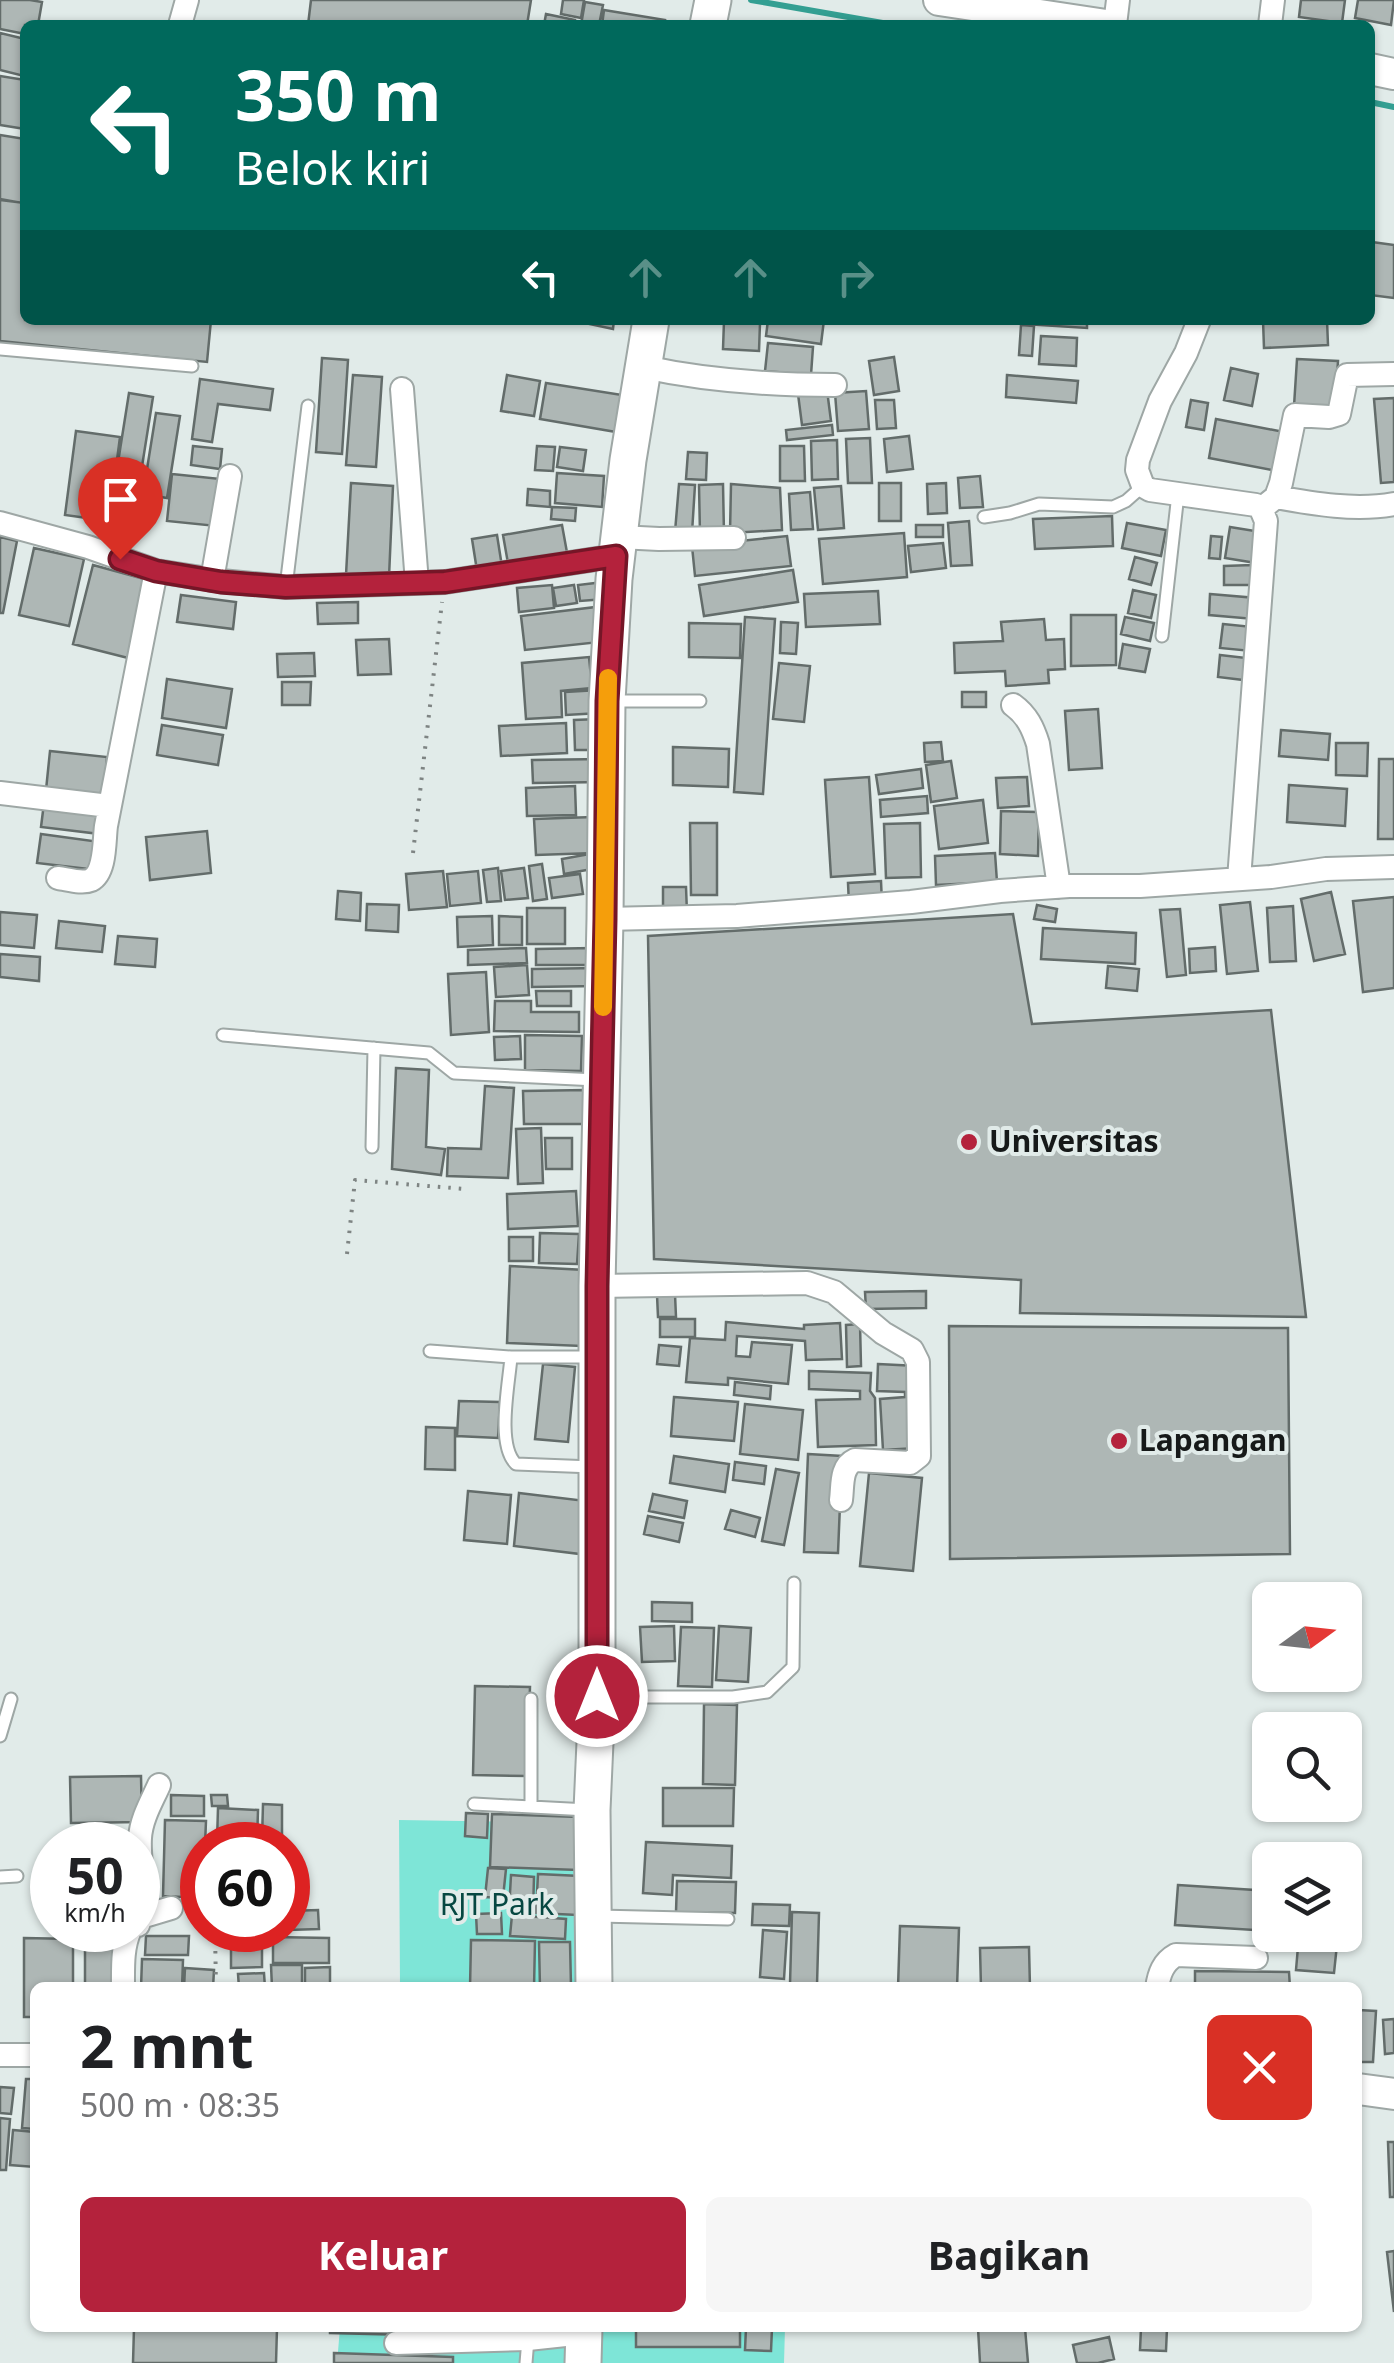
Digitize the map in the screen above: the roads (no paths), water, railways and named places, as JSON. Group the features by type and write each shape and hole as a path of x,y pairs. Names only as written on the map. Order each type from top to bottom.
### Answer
{"main road":[{"path":"594,1982 597,1286 607,701 618,546 650,325"}],"street":[{"path":"939,0 1073,20"},
{"path":"1197,325 1160,401 1138,460 1136,470 1143,486 1256,505 1394,504"},
{"path":"644,367 760,384 835,385"},
{"path":"1239,880 1268,503 1296,415 1329,418 1339,414 1346,375 1394,374"},
{"path":"402,388 417,583"},
{"path":"212,580 230,476"},
{"path":"0,523 156,571 286,587 445,582 660,539 734,538"},
{"path":"58,878 95,878 101,864 156,571"},
{"path":"1013,705 1026,718 1038,744 1059,887"},
{"path":"0,793 109,806"},
{"path":"605,919 737,916 1059,887 1140,886 1239,880 1326,869 1394,867"},
{"path":"597,1286 808,1283 834,1292 884,1334 912,1350 918,1362 917,1460 848,1463 842,1500"},
{"path":"143,1822 159,1785"},
{"path":"160,1913 171,1908"},
{"path":"123,1982 125,1952"},
{"path":"1158,1982 1160,1971 1176,1955 1256,1958"},
{"path":"0,2055 30,2055"},
{"path":"1362,2090 1394,2094"},
{"path":"396,2343 584,2341"}],"lane":[{"path":"0,349 192,366"},
{"path":"286,587 308,406"},
{"path":"984,517 1039,504 1113,506 1126,501 1143,486"},
{"path":"1162,636 1178,494"},
{"path":"607,701 700,701"},
{"path":"223,1035 429,1052 454,1073 601,1080"},
{"path":"372,1147 374,1048"},
{"path":"430,1351 511,1357 597,1357"},
{"path":"511,1357 505,1440 509,1457 516,1464 592,1468 596,1464"},
{"path":"597,1696 733,1697 767,1692 792,1667 794,1583"},
{"path":"0,1736 11,1698"},
{"path":"531,1699 531,1807"},
{"path":"474,1804 592,1810"},
{"path":"0,1877 18,1876"},
{"path":"594,1916 728,1919"},
{"path":"526,2363 528,2339"}],"waterway":[{"path":"751,0 865,20"},
{"path":"1375,103 1394,107"}],"place":[{"name":"Universitas","path":"969,1142"},
{"name":"Lapangan","path":"1119,1441"}],"park label":[{"name":"RJT Park","path":"497,1905"}]}
